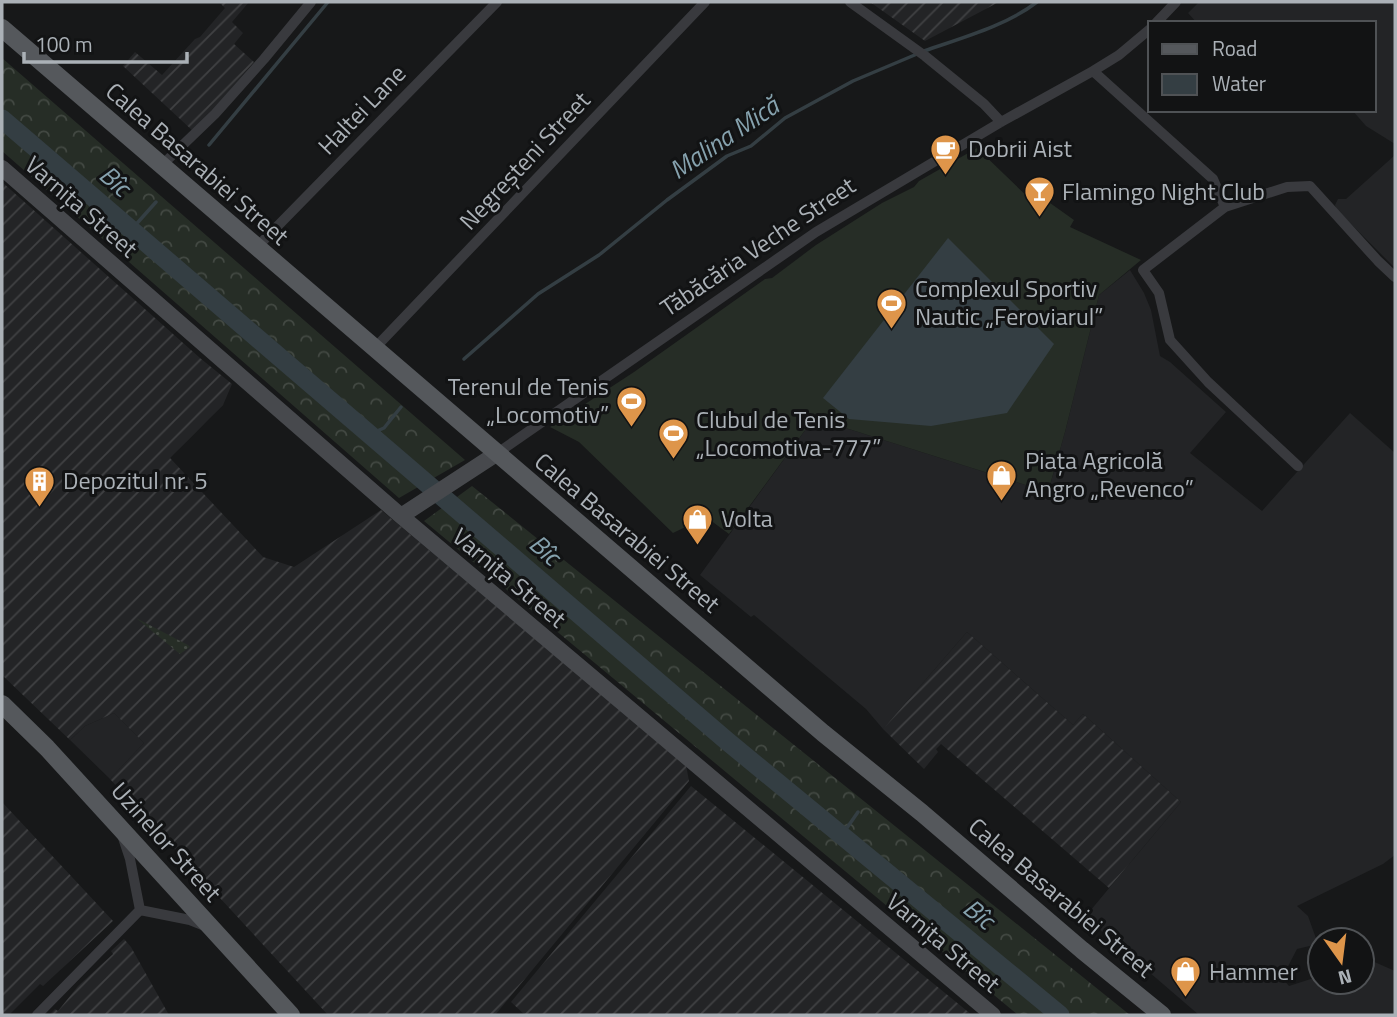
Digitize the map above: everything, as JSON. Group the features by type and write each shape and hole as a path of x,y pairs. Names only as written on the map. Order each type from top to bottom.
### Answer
{"main road":[{"name":"Calea Basarabiei Street","path":"2,28 823,733 1162,1015"},
{"name":"Uzinelor Street","path":"2,704 47,748 291,1015"}],"street":[{"path":"162,165 215,114 311,2"},
{"name":"Haltei Lane","path":"257,247 497,2"},
{"name":"Negreșteni Street","path":"374,349 705,2"},
{"path":"850,2 921,53 984,104 1001,122"},
{"path":"1158,21 1176,2"},
{"name":"Tăbăcăria Veche Street","path":"405,514 816,232 1001,122 1093,71 1119,55 1148,31"},
{"path":"1093,71 1213,179 1225,207"},
{"name":"Varnița Street","path":"2,168 993,1015"},
{"path":"1298,467 1208,382 1170,340 1159,293 1143,270 1225,207 1287,187 1310,187 1395,277"},
{"path":"119,827 130,859 140,910"},
{"path":"140,910 190,920 211,928"},
{"path":"37,1015 140,910"}],"shaded area":[{"path":"219,2 249,2 232,22 243,33 234,44 254,62 194,132 123,66 135,52 162,75 225,8"},
{"path":"870,2 999,2 925,41"},
{"path":"1199,2 1395,2 1395,144 1366,126 1354,112 1376,112 1376,21 1195,21 1188,13"},
{"path":"1395,155 1395,268 1335,205 1338,199 1346,199"},
{"path":"2,182 232,384 223,405 170,458 263,557 294,567 381,510 686,765 689,781 495,1015 328,1015 110,779 144,743 114,713 85,726 70,740 2,675"},
{"path":"1130,270 1151,310 1160,356 1226,412 1190,453 1262,511 1350,413 1395,453 1395,855 1383,864 1297,906 1308,916 1312,926 1306,926 1306,947 1297,949 1282,978 1289,986 1306,981 1306,996 1376,996 1376,963 1395,971 1395,1015 1199,1015 1085,917 1181,802 1083,714 1073,725 967,632 883,729 866,709 754,615 751,617 700,575 814,418 1048,492 1099,295"},
{"path":"967,632 1073,725 1083,714 1181,802 1109,888 941,744 924,769 883,729"},
{"path":"114,713 144,743 110,779 70,740 85,726"},
{"path":"691,786 972,1015 525,1015 511,1002"},
{"path":"2,802 113,921 43,986 40,984 9,1015 2,1015"},
{"path":"124,939 169,1015 49,1015 55,1009 58,1011 78,986 113,954 111,951"}],"green space":[{"path":"2,58 465,460 399,498 2,151"},
{"name":"Complexul Sportiv Nautic „Feroviarul”","path":"977,148 1036,205 1043,198 1074,220 1070,227 1141,260 1099,295 1048,492 814,418 729,534 706,517 673,533 579,442 550,427 634,372 765,279 772,278 816,245"},
{"path":"472,486 1130,1015 1018,1015 424,521"},
{"path":"136,618 188,645 190,647 180,654"}],"water":[{"path":"948,238 1054,344 1007,413 931,426 849,419 823,398"}],"waterway":[{"path":"209,145 328,2"},
{"name":"Malina Mică","path":"924,51 997,25 1037,2"},
{"name":"Malina Mică","path":"464,359 538,294 599,255 727,156 751,146 785,118 853,81 917,54"},
{"name":"Bîc","path":"2,119 727,741 1060,1015"},
{"path":"131,230 156,202"},
{"name":"Malina Mică","path":"370,434 384,428 401,407"},
{"path":"842,835 858,812"}],"place":[{"name":"Dobrii Aist","path":"945,176"},
{"name":"Flamingo Night Club","path":"1039,219"},
{"name":"Complexul Sportiv Nautic „Feroviarul”","path":"892,330"},
{"name":"Terenul de Tenis „Locomotiv”","path":"632,428"},
{"name":"Clubul de Tenis „Locomotiva-777”","path":"673,461"},
{"name":"Piața Agricolă Angro „Revenco”","path":"1002,502"},
{"name":"Depozitul nr. 5","path":"40,508"},
{"name":"Volta","path":"698,546"},
{"name":"Hammer","path":"1186,999"}]}
